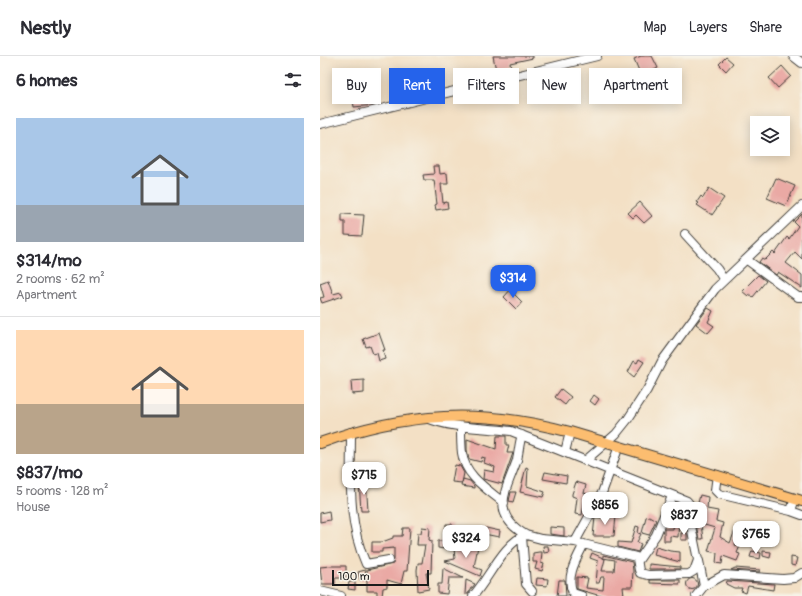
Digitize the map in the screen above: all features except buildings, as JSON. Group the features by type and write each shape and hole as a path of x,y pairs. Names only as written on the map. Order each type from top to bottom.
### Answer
{"main road":[{"path":"320,443 352,432 403,420 424,417 463,416 504,418 570,432 798,499"}],"street":[{"path":"320,124 597,56"},
{"path":"793,56 802,64"},
{"path":"585,461 616,434 628,419 643,397 662,361 715,288 747,260 802,206"},
{"path":"685,234 717,269 724,280"},
{"path":"747,260 798,297 802,297"},
{"path":"424,417 443,425 491,428 522,435 690,504 692,526 704,586"},
{"path":"461,427 462,453 465,464 472,475 504,503"},
{"path":"352,432 351,478 353,521 366,564 389,560"},
{"path":"565,452 570,432"},
{"path":"522,435 517,460 505,494 504,503 506,517 513,528 524,536 553,541 575,542 636,557 638,561"},
{"path":"575,542 611,472 619,446"},
{"path":"717,475 715,490 719,494 802,515"},
{"path":"672,496 656,535 638,561 637,568 640,573 648,575 689,574 694,571 698,560"},
{"path":"791,511 798,499"},
{"path":"524,536 526,584 532,591"},
{"path":"473,596 502,556 524,536"},
{"path":"582,596 573,593 571,589 572,573 584,544"},
{"path":"696,596 704,586 724,575 783,579 794,578 802,573"},
{"path":"320,591 341,596"}]}
